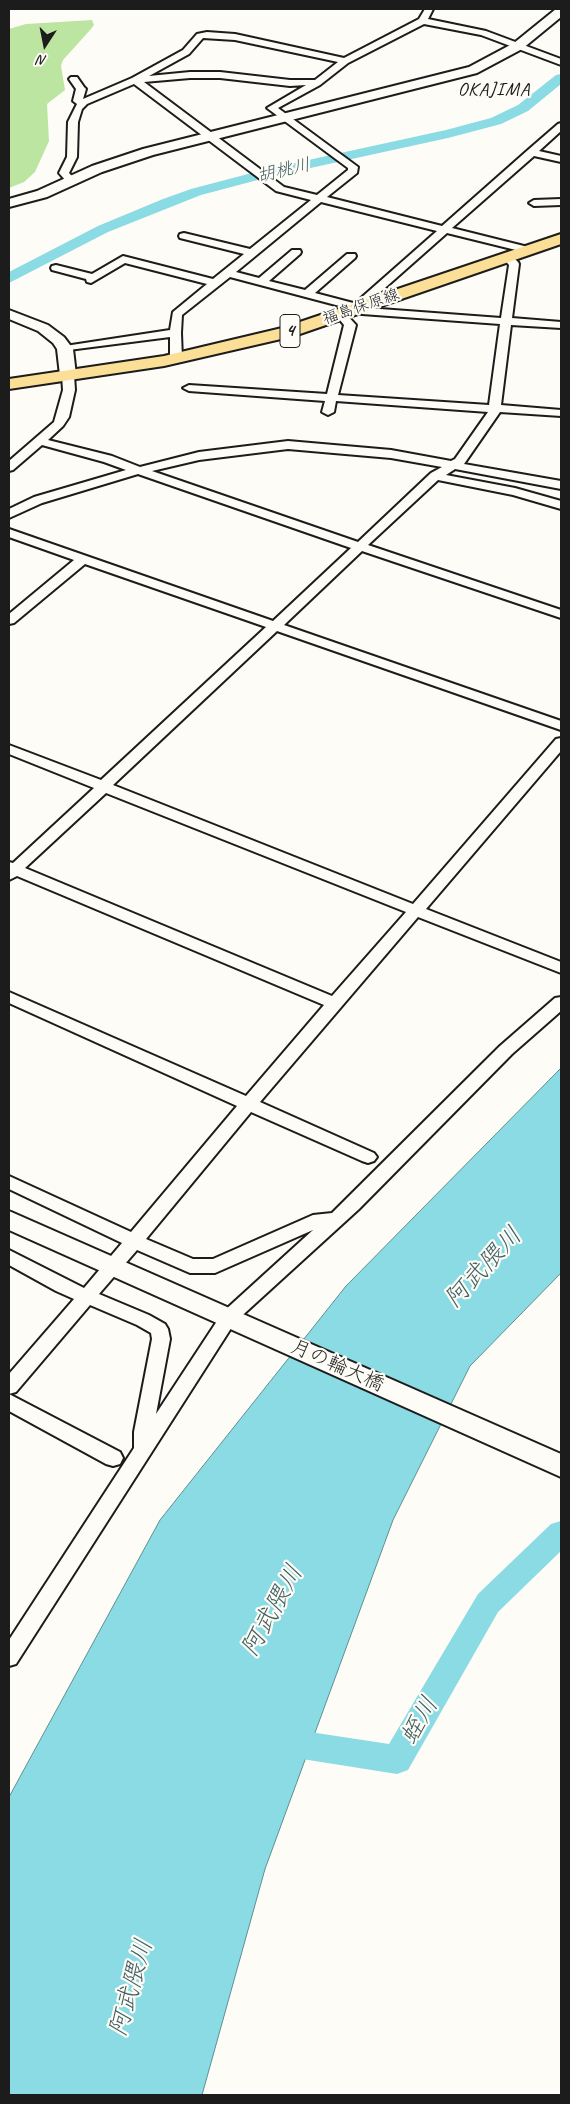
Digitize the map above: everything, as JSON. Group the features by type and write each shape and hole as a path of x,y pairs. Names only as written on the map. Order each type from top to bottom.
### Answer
{"main road":[{"name":"福島保原線","path":"9,384 176,359 272,336 561,239"}],"street":[{"path":"423,21 427,9"},
{"path":"9,203 42,194 105,166 148,152 458,74 491,62 518,46 561,11"},
{"path":"176,359 175,333 177,314 354,169 272,109 273,106 305,85 320,80 345,61 423,21 483,33 561,62"},
{"path":"71,180 64,173 72,157 73,122 78,108 83,103 115,87 135,80 186,52 200,36 235,37 345,61"},
{"path":"135,80 206,74 305,85"},
{"path":"74,79 81,89 78,101 83,103"},
{"path":"135,80 280,189 528,250"},
{"path":"328,412 355,309 561,126"},
{"path":"532,152 561,159"},
{"path":"534,203 561,202"},
{"path":"184,236 252,254"},
{"path":"262,281 296,252"},
{"path":"308,293 352,256"},
{"path":"336,1004 11,870 435,476 455,465 488,421 495,408 514,264 507,257"},
{"path":"56,268 92,279 123,259 215,283"},
{"path":"228,273 308,293 362,311 561,325"},
{"path":"9,314 49,332 59,340 65,349 69,390 63,416 59,424 9,467"},
{"path":"65,349 175,333"},
{"path":"189,388 561,413"},
{"path":"40,441 143,470 201,493 561,614"},
{"path":"9,514 64,490 99,480 199,456 245,449 288,446 391,454 561,485"},
{"path":"435,476 515,492 561,505"},
{"path":"9,533 561,726"},
{"path":"9,620 83,559"},
{"path":"9,1387 114,1266 249,1103 418,910 561,742"},
{"path":"9,749 561,968"},
{"path":"9,996 368,1157"},
{"path":"9,1657 228,1317 353,1204 506,1050 561,1002"},
{"path":"9,1182 190,1266 209,1267 319,1220 334,1220"},
{"name":"月の輪大橋","path":"9,1220 561,1466"},
{"path":"9,1257 62,1286 88,1295 159,1329 161,1339 142,1432 144,1448"},
{"path":"9,1402 114,1458"}],"green space":[{"path":"92,20 94,25 63,60 61,66 65,90 47,104 49,141 35,172 24,182 9,188 9,29 26,24"}],"water":[{"name":"阿武隈川","path":"561,1068 561,1273 470,1366 393,1520 265,1869 202,2095 9,2095 9,1797 160,1520 346,1286"}],"waterway":[{"name":"胡桃川","path":"9,278 103,229 196,192 267,173 448,134 496,121 523,108 561,78"},
{"name":"蛭川","path":"277,1741 397,1760 488,1603 561,1533"}],"district":[{"name":"OKAJIMA","path":"494,90"}]}
